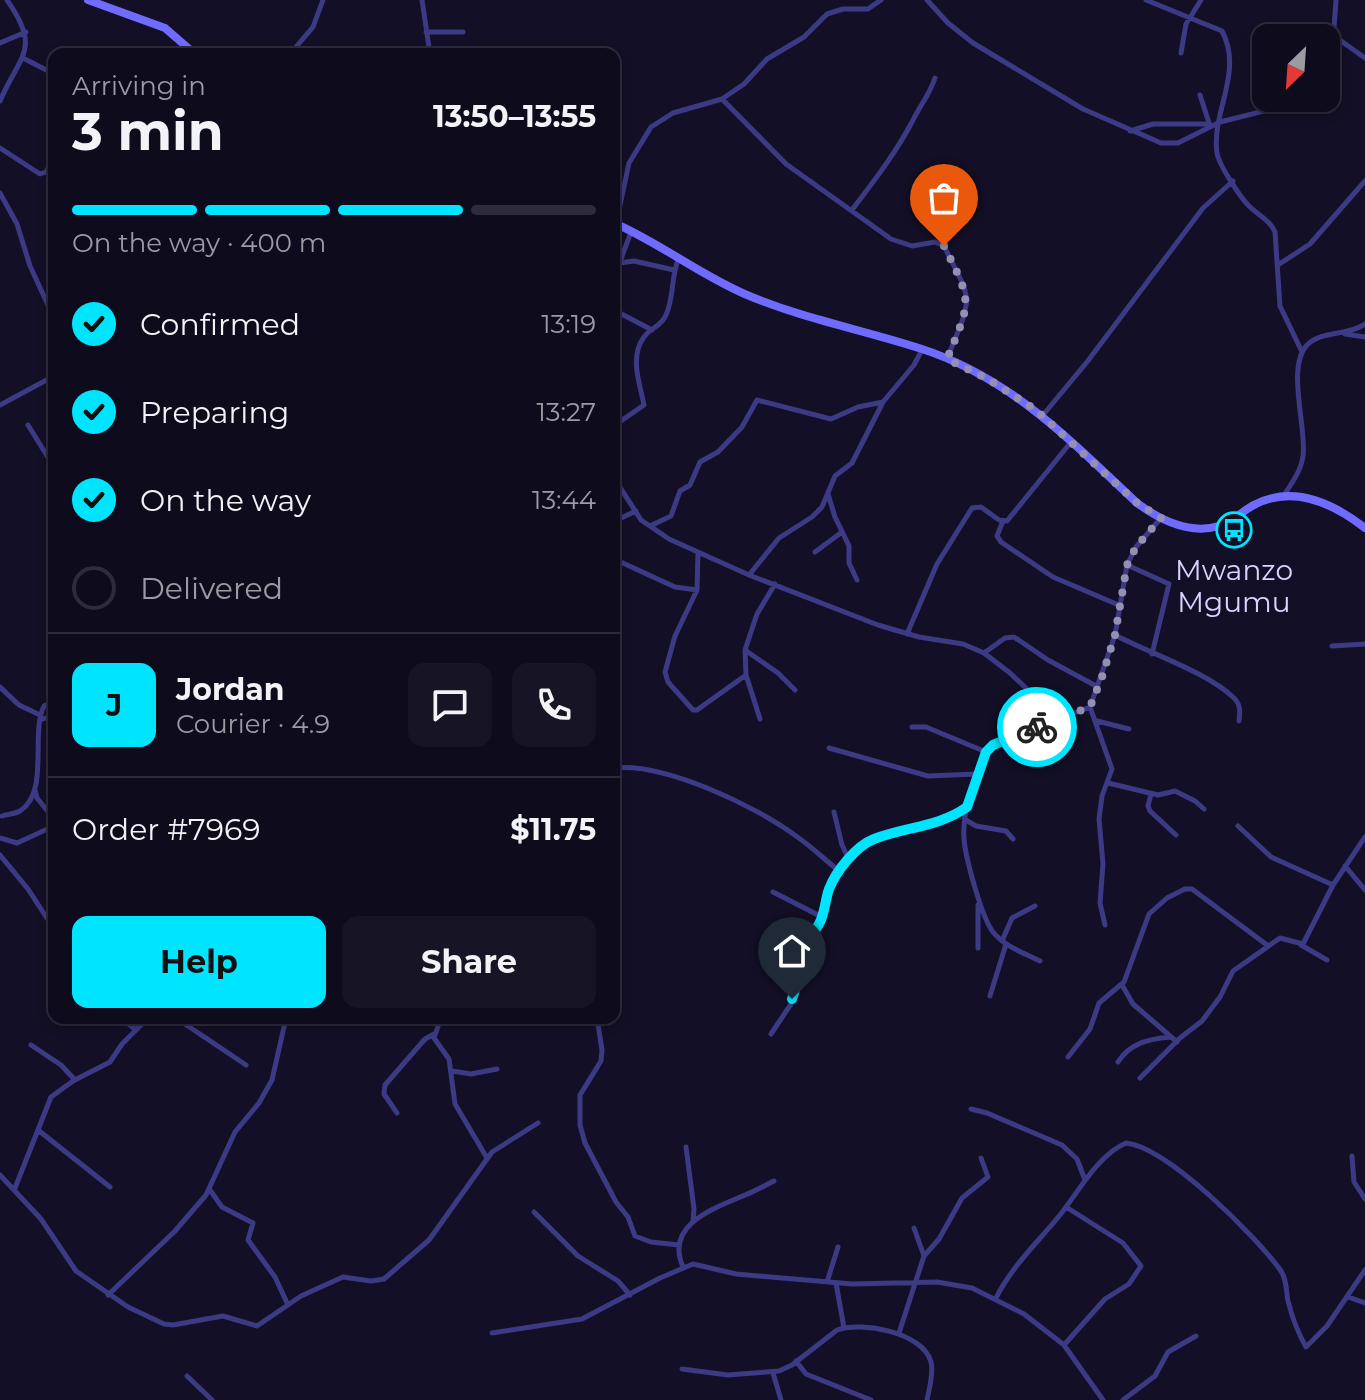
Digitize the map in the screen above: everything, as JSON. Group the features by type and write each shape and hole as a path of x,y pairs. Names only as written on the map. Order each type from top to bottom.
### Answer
{"street":[{"path":"0,101 23,58 27,43 26,32 7,0"},
{"path":"88,0 165,28 188,48"},
{"path":"295,48 313,27 323,0"},
{"path":"422,0 429,48"},
{"path":"620,198 625,174 651,127 673,113 722,99 744,84 767,59 804,37 827,14 843,9 868,9 881,0"},
{"path":"927,0 948,23 973,43 1083,109 1129,131 1170,144 1185,141 1209,125"},
{"path":"1146,0 1222,31 1227,40 1228,81 1217,151 1222,166 1243,200 1272,225 1277,241 1280,306 1302,352 1298,381 1303,455 1296,477 1284,495"},
{"path":"1181,53 1182,36 1201,0"},
{"path":"1336,0 1334,28 1337,38 1365,58"},
{"path":"0,43 26,32"},
{"path":"426,32 463,32"},
{"path":"23,58 48,71"},
{"path":"852,210 895,152 925,104 935,78"},
{"path":"1200,95 1209,125"},
{"path":"722,99 786,164 895,241 914,246 935,242 944,246 964,286 967,301 947,359"},
{"path":"1129,131 1153,124 1209,125 1260,112"},
{"path":"0,148 40,174 48,168"},
{"path":"1043,415 1087,362 1203,208 1233,181"},
{"path":"1278,265 1310,244 1365,181"},
{"path":"0,193 17,224 30,266 48,305"},
{"path":"620,225 718,282 786,311 922,349 988,379 1043,415 1137,503 1161,518 1190,528 1219,526 1255,505 1284,495 1300,496 1334,508 1365,528"},
{"path":"620,261 632,231"},
{"path":"620,422 643,408 637,379 638,355 643,337 661,324 668,312 678,260"},
{"path":"620,263 634,261 674,270"},
{"path":"620,313 652,330"},
{"path":"1344,334 1365,324"},
{"path":"1302,352 1317,338 1344,334 1365,337"},
{"path":"749,575 779,538 819,512 835,476 852,463 883,402 914,365 922,349"},
{"path":"0,405 48,379"},
{"path":"650,526 671,516 680,491 690,485 700,462 718,452 741,429 757,400 831,419 858,407 883,402"},
{"path":"28,425 48,457"},
{"path":"907,634 937,564 972,508 981,507 1003,521 1010,519 1071,441"},
{"path":"620,487 641,520 669,539 749,575 907,634 963,644 984,653 1058,718"},
{"path":"828,493 850,549 849,563 857,580"},
{"path":"620,519 636,511"},
{"path":"1105,925 1100,903 1103,864 1099,819 1102,796 1112,769 1090,707 1115,635 1127,565 1136,547 1161,518"},
{"path":"1003,521 997,536 1001,542 1053,577 1121,606"},
{"path":"815,552 842,532"},
{"path":"698,552 697,590 681,621 666,665 668,682 695,711 746,675"},
{"path":"620,562 675,587 697,590"},
{"path":"1127,565 1169,584 1152,654"},
{"path":"760,719 746,675 745,650 757,614 775,584"},
{"path":"1115,635 1204,679 1234,698 1240,710 1239,721"},
{"path":"984,653 1005,638 1014,637 1098,687"},
{"path":"1332,646 1365,644"},
{"path":"745,650 778,673 795,690"},
{"path":"0,687 39,718 48,716"},
{"path":"2,816 19,812 34,789 39,769 39,718 48,704"},
{"path":"1040,961 1004,942 988,924 964,839 967,807 986,752 993,745 1090,707"},
{"path":"1097,721 1129,729"},
{"path":"912,727 926,727 986,752"},
{"path":"829,748 928,776 977,774"},
{"path":"620,768 640,768 730,798 776,821 839,871"},
{"path":"1108,783 1151,794 1163,795 1175,791 1204,809"},
{"path":"34,789 48,812"},
{"path":"1151,794 1150,811 1176,835"},
{"path":"771,1034 791,1004 804,948 822,917 830,886 839,871 865,843 943,820 967,807"},
{"path":"834,812 849,860"},
{"path":"966,820 976,826 1006,831 1013,839"},
{"path":"1238,826 1271,857 1333,885"},
{"path":"0,838 17,843 48,829"},
{"path":"1301,945 1333,885 1365,837"},
{"path":"0,855 48,920"},
{"path":"1345,866 1365,890"},
{"path":"1068,1057 1090,1029 1099,1003 1122,985 1149,914 1167,898 1192,889 1267,945"},
{"path":"773,892 822,917"},
{"path":"978,948 979,900"},
{"path":"990,996 1012,918 1035,906"},
{"path":"1140,1078 1202,1021 1214,1007 1233,971 1267,945 1284,938 1327,960"},
{"path":"1122,985 1133,1004 1177,1042"},
{"path":"128,1024 136,1030"},
{"path":"15,1188 51,1097 75,1080 107,1065 142,1024"},
{"path":"185,1024 246,1065"},
{"path":"108,1295 187,1219 209,1189 235,1132 265,1094 272,1080 285,1024"},
{"path":"397,1113 384,1094 385,1085 425,1039 434,1034 438,1024"},
{"path":"598,1024 601,1061 578,1102 582,1134 610,1192 628,1217 635,1236 651,1242 679,1245"},
{"path":"434,1034 449,1059 455,1104 487,1159"},
{"path":"1118,1062 1133,1047 1154,1038 1171,1037"},
{"path":"31,1045 61,1065 75,1080"},
{"path":"452,1071 471,1074 497,1069"},
{"path":"971,1109 1062,1145 1077,1159 1086,1181"},
{"path":"0,1175 41,1219 69,1264 108,1295 154,1320 173,1325 223,1316 257,1326 301,1296 343,1277 371,1281 384,1279 429,1240 487,1159 506,1142 538,1123"},
{"path":"38,1130 110,1187"},
{"path":"996,1298 1027,1252 1086,1181 1117,1147 1126,1143 1153,1151 1191,1180 1233,1218 1281,1272 1292,1313 1306,1347 1327,1326 1365,1270"},
{"path":"683,1267 678,1254 679,1245 692,1222 694,1209 686,1147"},
{"path":"1352,1156 1354,1182 1365,1199"},
{"path":"899,1333 924,1256 939,1239 962,1198 988,1177 981,1158"},
{"path":"692,1222 710,1209 774,1181"},
{"path":"209,1189 222,1207 253,1223 248,1240 275,1277 288,1305"},
{"path":"1064,1345 1105,1299 1136,1276 1141,1266 1123,1243 1066,1207"},
{"path":"534,1212 578,1256 618,1281 630,1295"},
{"path":"914,1228 924,1256"},
{"path":"827,1282 838,1247"},
{"path":"492,1333 582,1319 683,1267 699,1264 736,1274 836,1283 937,1282 996,1298 1024,1314 1064,1345 1103,1400"},
{"path":"836,1283 844,1328"},
{"path":"1348,1297 1365,1303"},
{"path":"682,1369 728,1375 773,1373 785,1370 844,1328 874,1328 899,1333 910,1339 931,1363 927,1400"},
{"path":"1123,1400 1155,1376 1168,1352 1196,1336"},
{"path":"796,1361 806,1374 868,1399"},
{"path":"773,1373 781,1400"},
{"path":"187,1376 212,1400"}],"way so far":[{"path":"944,246 964,286 967,301 947,359 988,379 1036,410 1137,503 1161,518 1130,557 1115,635 1090,707 1037,727"}],"place":[{"name":"Mwanzo Mgumu","path":"1234,530"}],"route":[{"path":"792,999 806,942 820,923 830,886 839,871 865,843 943,820 967,807 986,752 993,745 1037,727"}]}
